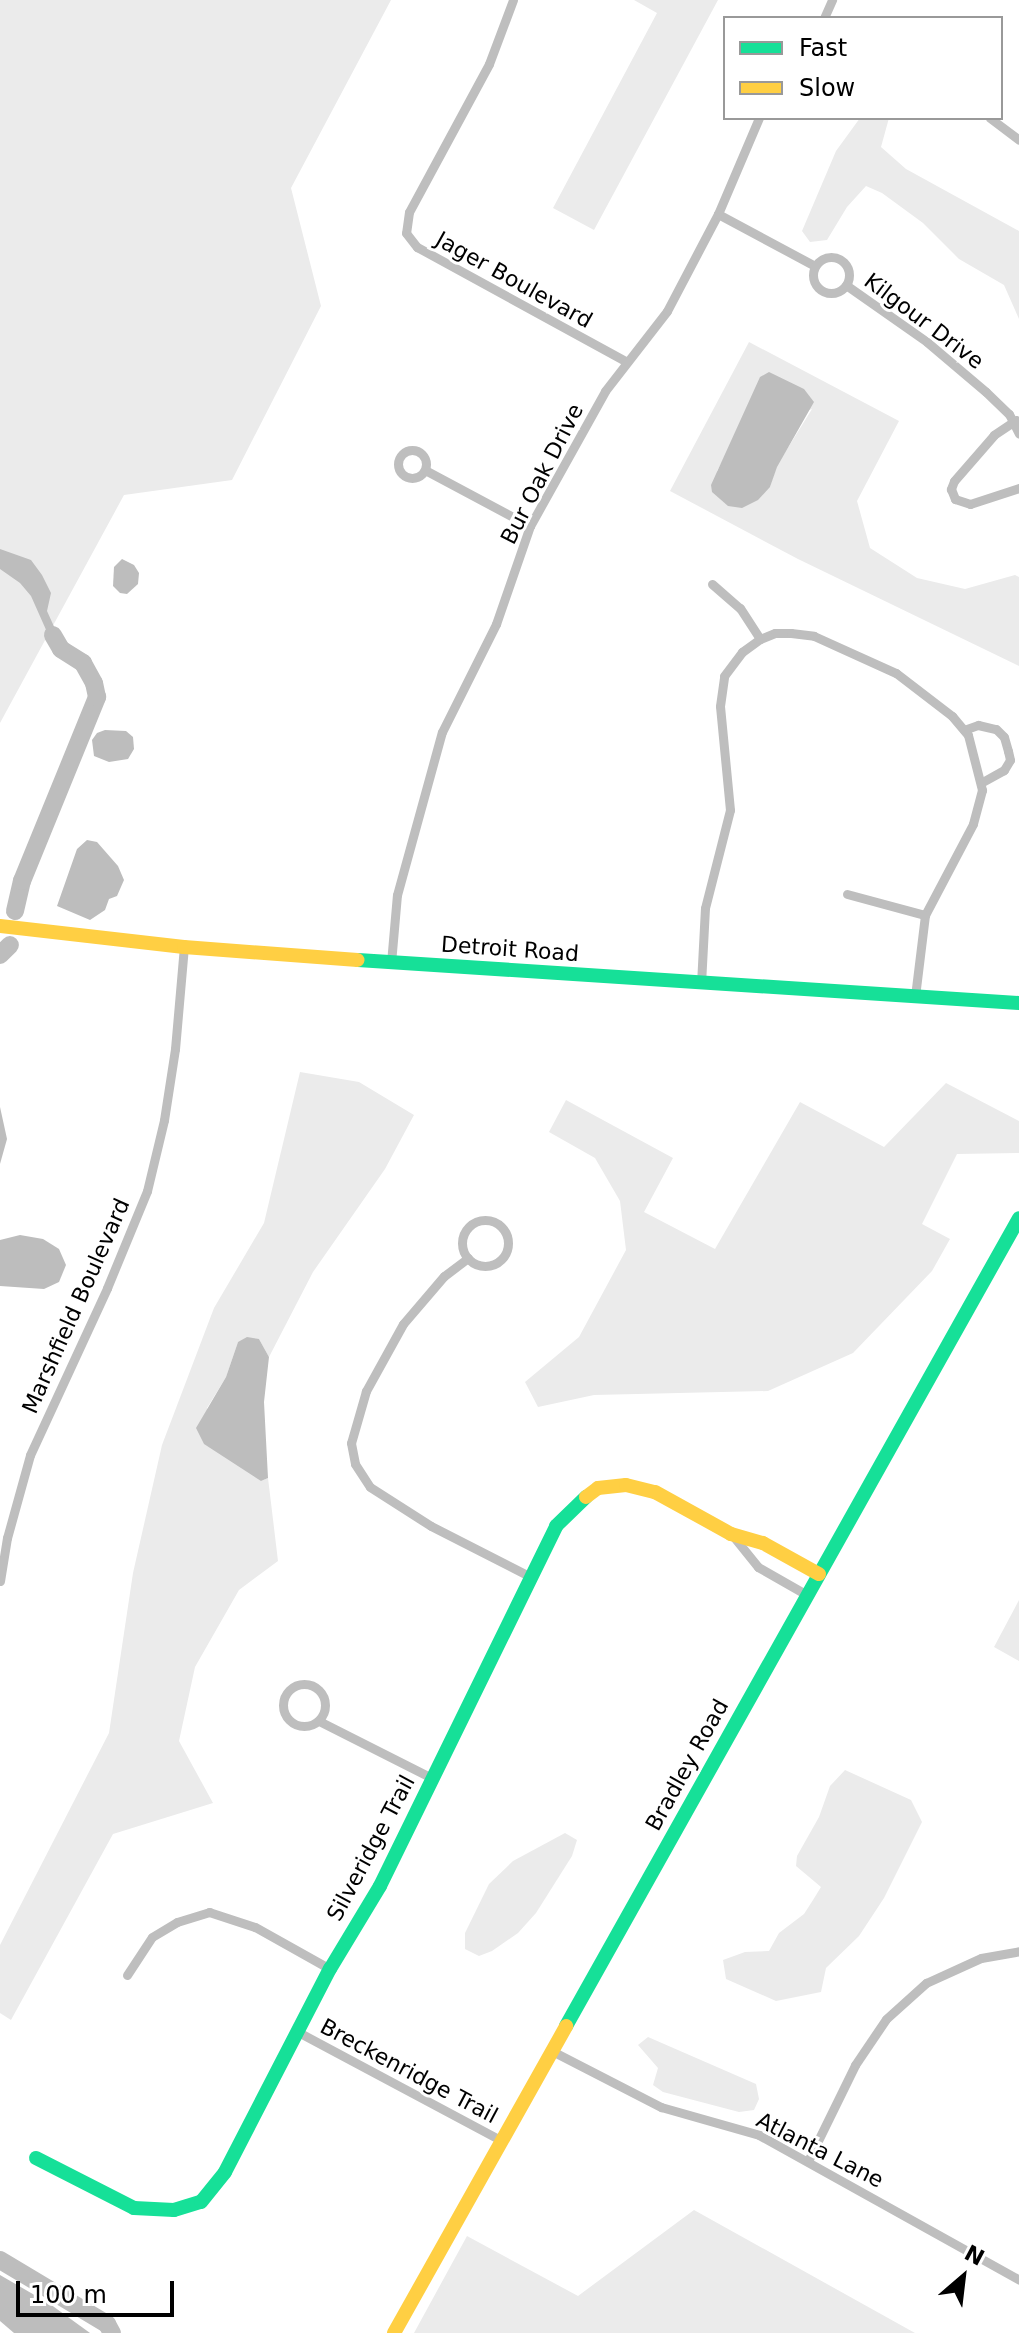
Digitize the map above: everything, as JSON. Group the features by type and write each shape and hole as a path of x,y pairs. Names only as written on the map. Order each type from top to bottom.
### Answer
{"street":[{"name":"Jager Boulevard","path":"513,0 489,64 409,212 406,233 417,247 627,362"},
{"name":"Bur Oak Drive","path":"391,963 397,895 442,732 496,624 530,526 600,399 667,311 718,214 758,120"},
{"path":"993,120 1019,140"},
{"name":"Kilgour Drive","path":"718,214 815,266"},
{"name":"Kilgour Drive","path":"824,258 842,261 848,271 846,285 833,293 822,291 813,277 815,266 824,258"},
{"name":"Kilgour Drive","path":"846,285 927,342 1000,404 1016,420 1019,434"},
{"path":"1016,420 994,435 954,481 951,489 955,499 970,504 1019,488"},
{"path":"425,470 530,526"},
{"path":"712,584 740,608 760,639"},
{"path":"701,984 705,908 730,810 720,706 724,676 742,652 775,633 814,636 896,673 952,716 964,730 977,761 981,783 973,824 925,915 915,997"},
{"path":"964,730 978,725 996,729 1004,737 1010,760 999,776 981,783"},
{"path":"847,894 925,915"},
{"name":"Detroit Road","path":"0,926 184,947 391,963 1019,1003"},
{"name":"Marshfield Boulevard","path":"0,1581 7,1538 30,1455 107,1288 147,1191 164,1120 175,1049 184,947"},
{"name":"Bradley Road","path":"394,2333 1019,1218"},
{"path":"486,1220 500,1226 507,1239 501,1259 481,1265 468,1258 463,1237 472,1224 486,1220"},
{"path":"468,1258 444,1276 403,1324 366,1391 351,1443 355,1464 370,1487 431,1526 529,1576"},
{"name":"Silveridge Trail","path":"36,2158 134,2208 174,2210 201,2202 225,2172 300,2033 330,1969 380,1886 556,1526 598,1488 626,1485 655,1492 731,1534 763,1543 819,1574"},
{"name":"Silveridge Trail","path":"731,1534 758,1567 807,1595"},
{"path":"299,1684 318,1689 325,1702 319,1721 306,1727 292,1723 283,1712 287,1692 299,1684"},
{"path":"319,1721 432,1778"},
{"path":"127,1975 152,1937 177,1922 209,1912 255,1927 330,1969"},
{"path":"808,2161 855,2065 886,2019 926,1983 981,1958 1019,1951"},
{"name":"Breckenridge Trail","path":"300,2033 502,2141"},
{"name":"Atlanta Lane","path":"552,2051 661,2107 759,2135 1019,2280"}],"shaded area":[{"path":"0,0 391,0 291,188 321,306 232,480 124,495 0,723"},
{"path":"634,0 718,0 594,230 553,208 657,13"},
{"path":"859,120 888,120 881,147 906,169 1019,231 1019,319 1004,285 959,259 923,223 882,193 866,186 847,207 827,240 810,242 802,231 836,151"},
{"path":"749,342 899,421 857,501 870,548 917,578 965,589 1015,575 1019,577 1019,666 798,559 670,491","holes":["812,409 776,467 770,487 717,471 735,437"]},
{"path":"769,372 804,389 814,402 777,467 770,487 758,500 742,508 728,506 712,492 711,485 760,377"},
{"path":"0,549 31,560 42,575 51,593 47,611 61,642 70,650 62,656 55,650 31,596 20,583 0,569"},
{"path":"122,559 134,565 139,573 138,584 127,594 120,593 113,586 114,567"},
{"path":"105,730 126,731 133,737 134,749 128,759 109,762 94,756 92,740 97,733"},
{"path":"87,840 97,842 118,866 124,880 117,896 109,899 105,910 90,920 57,906 77,849"},
{"path":"300,1072 359,1082 414,1115 385,1169 313,1272 269,1357 259,1339 238,1342 226,1377 207,1408 261,1481 268,1478 278,1561 239,1590 195,1667 179,1741 213,1803 113,1834 11,2020 0,2013 0,1945 109,1733 133,1573 162,1445 214,1308 264,1223"},
{"path":"946,1083 1019,1121 1019,1153 957,1154 922,1224 950,1239 932,1271 853,1353 768,1391 594,1395 538,1407 525,1382 579,1337 626,1250 620,1201 595,1158 549,1132 566,1100 673,1158 644,1212 715,1249 800,1102 884,1147"},
{"path":"0,1107 7,1139 0,1164"},
{"path":"20,1235 43,1239 59,1249 66,1265 59,1282 44,1289 0,1286 0,1240"},
{"path":"247,1337 259,1339 269,1357 264,1402 268,1478 261,1481 204,1444 196,1428 226,1377 238,1342"},
{"path":"1019,1600 1019,1661 994,1647"},
{"path":"845,1770 911,1800 922,1822 884,1898 859,1936 826,1968 821,1992 776,2001 726,1979 723,1960 745,1952 769,1951 779,1933 804,1914 813,1900 821,1887 796,1866 797,1856 819,1817 830,1786"},
{"path":"565,1833 577,1840 572,1856 536,1913 518,1933 492,1951 479,1956 465,1949 465,1933 489,1884 513,1861"},
{"path":"648,2037 756,2084 759,2099 754,2110 739,2112 663,2092 653,2085 658,2068 638,2045"},
{"path":"694,2210 915,2333 414,2333 467,2236 578,2296"},
{"path":"0,2275 50,2304 90,2333 14,2333 0,2321"}],"waterway":[{"path":"15,911 22,881 97,697 94,683 83,663 61,649 53,635"},
{"path":"0,955 10,945"},
{"path":"0,2260 107,2324 112,2333"}],"traffic: fast":[{"path":"358,960 1019,1003"},
{"path":"566,2026 1019,1218"},
{"path":"36,2158 134,2208 174,2210 201,2202 225,2172 330,1969 380,1886 556,1526 586,1497"}],"traffic: slow":[{"path":"0,926 184,947 358,960"},
{"path":"586,1497 598,1488 626,1485 655,1492 731,1534 763,1543 819,1574"},
{"path":"394,2333 566,2026"}]}
